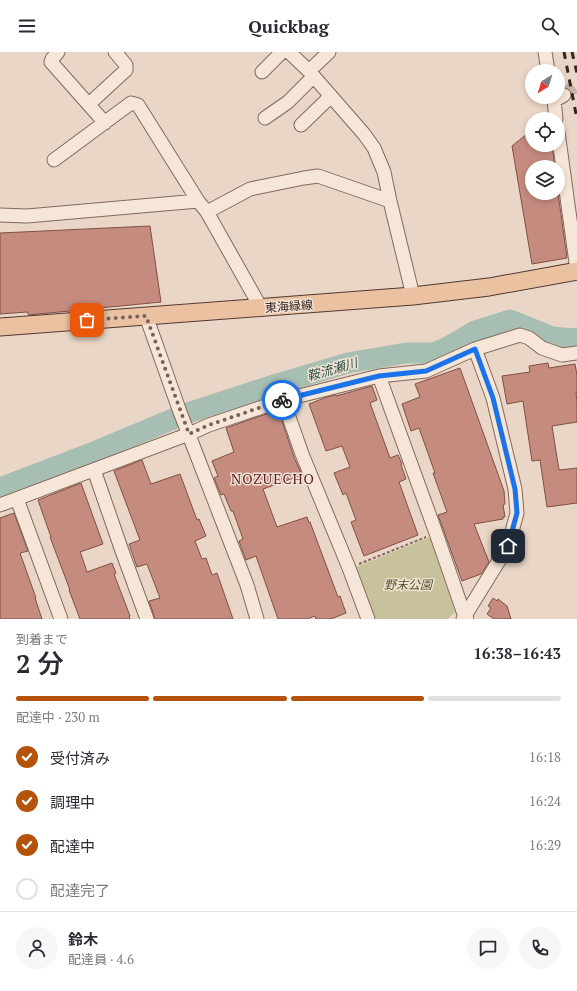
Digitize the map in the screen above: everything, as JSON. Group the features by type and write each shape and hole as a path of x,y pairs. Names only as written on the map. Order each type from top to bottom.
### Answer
{"main road":[{"name":"東海緑線","path":"0,327 413,296 489,288 577,270"}],"street":[{"path":"58,52 51,62 105,123"},
{"path":"89,104 126,70 126,65 115,52"},
{"path":"262,72 282,52"},
{"path":"289,52 331,96 364,134 374,148 384,172 413,296"},
{"path":"265,118 288,102 329,52"},
{"path":"545,52 547,64"},
{"path":"301,126 331,96"},
{"path":"54,160 131,103 138,105 206,212 261,308"},
{"path":"561,152 577,270"},
{"path":"206,212 250,189 318,176 390,201"},
{"path":"0,215 27,216 198,201"},
{"path":"146,316 246,585 257,619"},
{"path":"0,505 94,470 185,424 209,425 283,400 379,376 426,371 475,349 520,335 529,338 542,348 562,356 577,353"},
{"path":"465,618 508,546 517,513 515,489 493,398 475,349"},
{"path":"379,376 465,618"},
{"path":"283,400 302,454 349,568 368,619"},
{"path":"94,470 122,551 148,619"},
{"path":"17,499 61,619"}],"path":[{"path":"349,568 436,533"}],"green space":[{"name":"野末公園","path":"430,537 455,612 448,619 375,619 354,568"}],"building":[{"path":"525,136 525,152 553,152 554,160 525,160 525,200 559,200 567,258 532,264 512,146"},
{"path":"150,226 161,302 29,315 27,312 0,314 0,233"},
{"path":"548,363 549,368 575,364 577,375 577,422 552,426 559,470 577,468 577,503 547,507 540,460 532,461 523,401 507,404 502,376 530,372 529,366"},
{"path":"460,368 504,491 505,504 503,505 505,517 503,517 503,519 474,524 489,562 481,574 462,581 438,515 447,512 433,473 435,473 419,428 411,431 402,404 420,397 415,384"},
{"path":"372,386 377,400 370,403 390,458 398,455 402,464 401,465 406,479 399,482 418,535 364,556 351,522 356,520 346,493 343,495 334,473 350,467 342,446 326,451 309,404 327,397"},
{"path":"275,411 279,412 294,457 302,475 263,489 277,527 307,517 309,523 310,522 338,597 340,596 346,613 331,619 316,619 315,616 307,619 278,619 256,556 246,560 239,541 243,539 233,511 231,511 224,494 221,495 214,478 218,476 212,461 234,452 226,428"},
{"path":"142,460 151,484 180,474 197,520 199,519 206,536 195,541 202,559 206,558 212,575 217,573 233,619 155,619 149,601 160,598 147,564 137,567 129,544 140,540 114,471"},
{"path":"81,483 103,544 80,552 87,572 112,563 116,573 114,574 130,619 80,619 69,590 38,500"},
{"path":"14,513 28,551 20,553 42,619 0,619 0,518"},
{"path":"493,598 497,601 498,599 507,606 511,619 494,619 487,614 491,608 488,606"}],"waterway":[{"name":"鞍流瀬川","path":"0,488 94,452 185,414 348,363 406,353 434,353 446,348 475,331 510,320 552,337 577,338"}],"tunnel":[{"path":"565,94 577,84"}],"railway":[{"path":"564,52 577,119"},
{"path":"572,52 577,73"}],"way so far":[{"path":"87,320 146,316 189,434 209,425 282,400"}],"district":[{"name":"NOZUECHO","path":"273,478"}],"route":[{"path":"282,400 379,376 426,371 475,349 493,398 515,489 517,513 508,546"}]}
